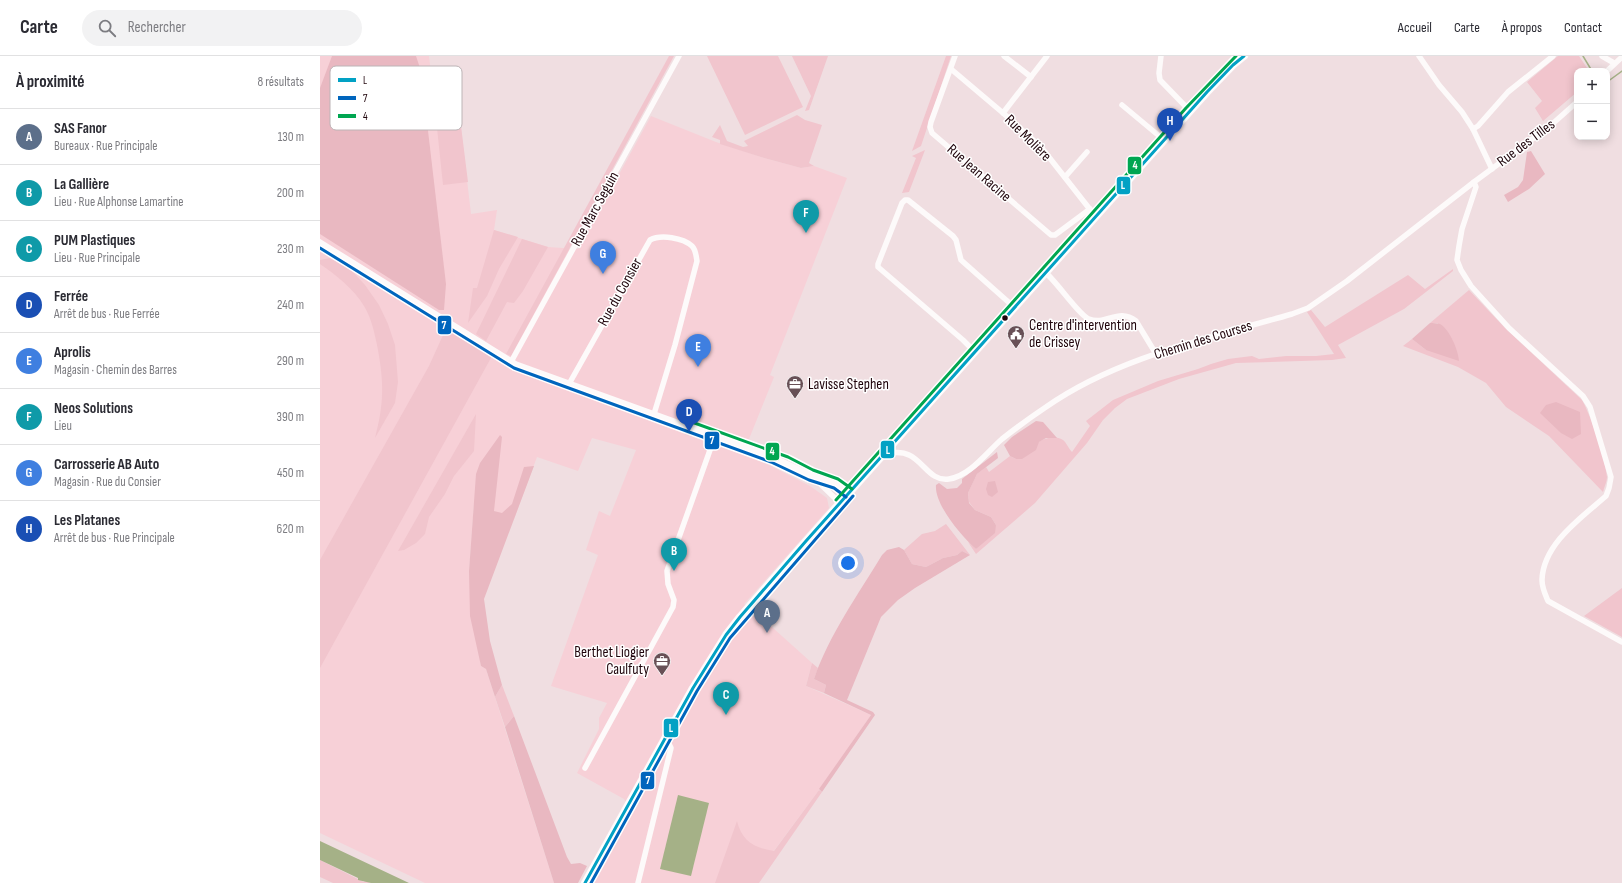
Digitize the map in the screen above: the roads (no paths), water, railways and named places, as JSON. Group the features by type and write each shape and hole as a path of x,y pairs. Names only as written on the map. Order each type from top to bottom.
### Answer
{"street":[{"name":"Rue Marc Seguin","path":"511,362 679,56"},
{"name":"Rue Jean Racine","path":"955,56 931,122 930,127 932,133 1050,235 1055,235 1090,209"},
{"path":"1004,56 1031,77"},
{"path":"1003,113 1047,56"},
{"path":"1161,56 1159,74 1160,80 1190,111"},
{"path":"585,883 700,677 726,635 840,503 1014,307 1190,111 1233,65 1244,56"},
{"path":"1419,56 1439,85 1462,112 1473,129 1492,169"},
{"path":"1473,129 1478,126 1508,92 1532,75 1553,56"},
{"path":"1602,56 1614,63"},
{"path":"1610,68 1622,57"},
{"name":"Rue Molière","path":"951,69 1041,147 1096,217"},
{"name":"Rue des Tilles","path":"1474,182 1550,126 1575,104"},
{"path":"1122,105 1164,140"},
{"path":"1065,177 1087,152"},
{"path":"1474,182 1476,187 1462,229 1457,260 1461,270 1471,286 1509,328 1583,396 1590,407 1608,461 1611,477 1610,488 1606,496 1560,539 1551,552 1544,566 1542,581 1543,590 1548,601 1622,642"},
{"name":"Chemin des Courses","path":"886,452 899,452 909,455 933,475 946,479 959,475 972,467 1002,439 1073,389 1118,368 1156,354 1308,308 1347,281 1474,182"},
{"path":"975,352 921,303 880,270 878,264 902,203 908,200 953,236 956,240 961,260 1014,307"},
{"name":"Rue du Consier","path":"569,384 650,240 657,236 679,240 692,246 696,252 697,261 695,273 654,414"},
{"path":"320,242 511,362 786,462 811,475 836,484 849,493"},
{"path":"1046,272 1076,308 1089,320 1099,320 1121,315 1131,317 1136,321 1156,354"},
{"path":"586,768 673,606 674,600 668,584 667,571 715,436"},
{"path":"811,475 840,503"},
{"path":"638,883 670,748 668,742 664,741"}],"waterway":[{"path":"1583,56 1590,68"},
{"path":"1610,80 1622,71"}],"place":[{"name":"Les Platanes","path":"1170,141"},
{"name":"Neos Solutions","path":"806,233"},
{"name":"Carrosserie AB Auto","path":"603,274"},
{"name":"Centre d'intervention de Crissey","path":"1016,349"},
{"name":"Aprolis","path":"698,367"},
{"name":"Lavisse Stephen","path":"795,399"},
{"name":"Ferrée","path":"689,432"},
{"name":"La Gallière","path":"674,571"},
{"name":"SAS Fanor","path":"767,633"},
{"name":"Berthet Liogier Caulfuty","path":"662,676"},
{"name":"PUM Plastiques","path":"726,715"}]}
